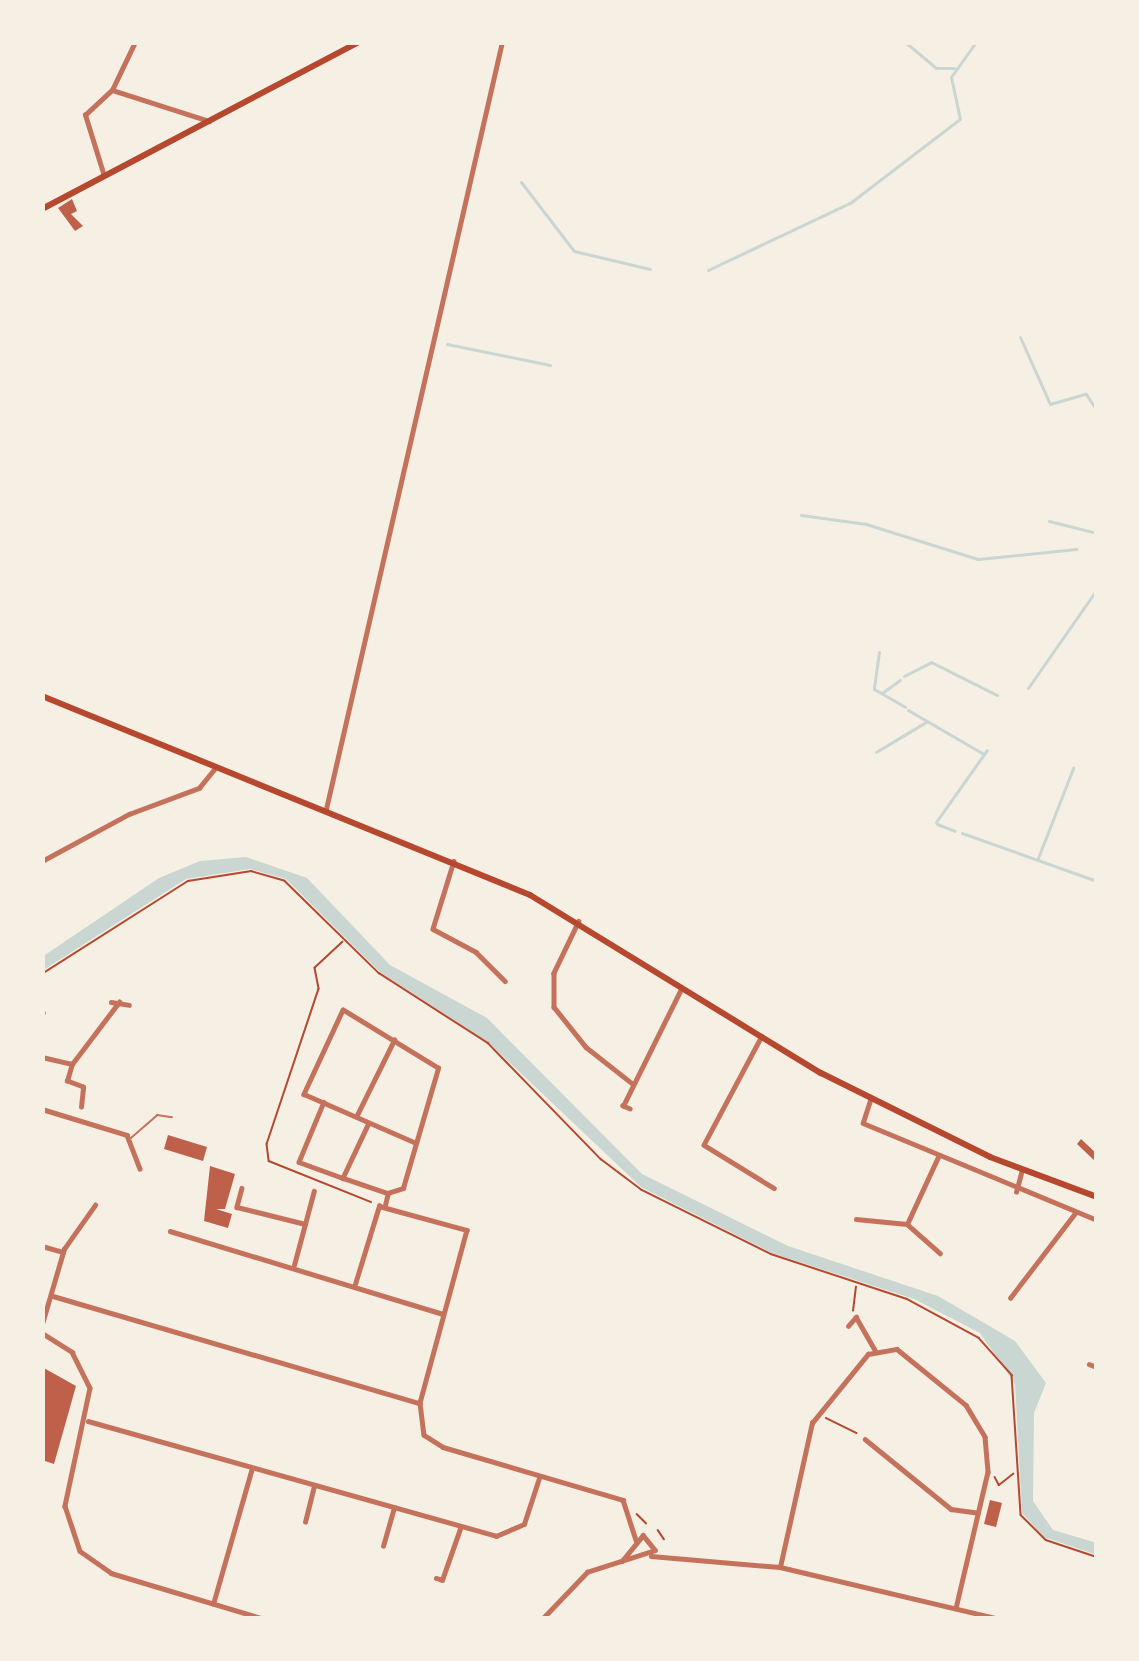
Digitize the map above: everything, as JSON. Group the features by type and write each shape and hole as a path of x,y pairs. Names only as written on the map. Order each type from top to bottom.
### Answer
{"main road":[{"path":"42,209 359,42"},
{"path":"42,696 454,861 579,921 871,1100 1022,1170 1097,1197"}],"street":[{"path":"104,176 85,115 112,90 134,42"},
{"path":"326,809 502,42"},
{"path":"112,90 209,121"},
{"path":"42,861 129,814 199,788 216,767"},
{"path":"329,789 335,813"},
{"path":"42,851 55,856"},
{"path":"454,861 433,929 476,952 505,981"},
{"path":"579,921 554,973 554,1007 586,1047 633,1084"},
{"path":"630,1109 623,1106 682,985"},
{"path":"81,1107 83,1087 68,1081 72,1064 115,1002 129,1005"},
{"path":"324,1102 299,1162 388,1193 402,1192 438,1068 343,1010 304,1094 324,1102 356,1115 416,1143"},
{"path":"98,1012 108,1018"},
{"path":"761,1036 704,1145 774,1188"},
{"path":"356,1115 394,1040"},
{"path":"42,1057 72,1064"},
{"path":"871,1100 863,1123 1016,1192 1097,1220"},
{"path":"42,1109 131,1138 140,1169"},
{"path":"343,1178 369,1123"},
{"path":"907,1224 938,1157"},
{"path":"1016,1192 1022,1170"},
{"path":"242,1188 237,1207 305,1224"},
{"path":"293,1268 314,1191"},
{"path":"355,1284 369,1234 388,1193"},
{"path":"42,1324 63,1250 95,1205"},
{"path":"382,1206 471,1235 443,1314 420,1403 420,1427 431,1443 614,1496 634,1517 650,1554"},
{"path":"1010,1298 1076,1213"},
{"path":"856,1220 907,1224 940,1253"},
{"path":"170,1231 443,1314"},
{"path":"42,1246 63,1250"},
{"path":"53,1296 420,1403"},
{"path":"848,1326 856,1317 875,1349"},
{"path":"42,1333 82,1365 88,1421 65,1506 76,1545 111,1574 265,1619"},
{"path":"779,1567 818,1413 875,1349"},
{"path":"875,1349 905,1353 966,1405 985,1437 988,1472 981,1514 956,1608"},
{"path":"1089,1364 1097,1366"},
{"path":"88,1421 460,1528 516,1531 539,1476"},
{"path":"862,1437 952,1509 981,1514"},
{"path":"213,1604 252,1468"},
{"path":"305,1522 314,1485"},
{"path":"383,1546 394,1508"},
{"path":"622,1561 635,1550 634,1517"},
{"path":"436,1579 442,1580 460,1528"},
{"path":"636,1540 643,1535"},
{"path":"635,1550 677,1559 779,1567 1000,1619"},
{"path":"542,1619 580,1576 650,1554"}],"lane":[{"path":"131,1138 157,1115 172,1117"}],"path":[{"path":"42,974 164,892 218,872 285,881 386,978 488,1043 601,1159 642,1190 771,1254 950,1318 996,1352 1013,1384 1017,1502 1032,1528 1097,1556"},
{"path":"346,939 315,968 320,989 267,1144 269,1161 382,1206"},
{"path":"848,1309 858,1282"},
{"path":"818,1413 862,1437"},
{"path":"988,1472 999,1485 1016,1473"},
{"path":"634,1517 646,1523"},
{"path":"658,1530 664,1539"}],"shaded area":[{"path":"246,857 307,878 390,965 487,1018 642,1174 788,1246 938,1296 1015,1341 1046,1383 1034,1413 1033,1501 1053,1530 1097,1543 1097,1555 1044,1537 1022,1513 1015,1384 980,1333 914,1299 772,1253 641,1187 488,1042 380,972 286,879 250,869 186,879 42,971 42,957 159,878 200,861"}],"building":[{"path":"72,199 77,211 71,214 83,226 75,231 58,208"},
{"path":"168,1135 207,1147 203,1161 164,1149"},
{"path":"1081,1139 1097,1154 1097,1163 1077,1144"},
{"path":"210,1166 235,1174 225,1209 216,1209 232,1214 228,1228 204,1221"},
{"path":"42,1367 76,1386 54,1464 42,1460"},
{"path":"990,1500 1002,1503 996,1527 984,1524"}],"waterway":[{"path":"905,42 936,68 954,68"},
{"path":"708,270 850,203 960,119 951,77 976,42"},
{"path":"521,182 574,251 650,269"},
{"path":"1020,337 1050,404 1086,394 1097,411"},
{"path":"447,344 550,365"},
{"path":"801,515 866,524 978,559 1076,549"},
{"path":"1049,521 1097,533"},
{"path":"1028,688 1097,589"},
{"path":"879,652 874,689 905,707"},
{"path":"904,676 931,662 997,695"},
{"path":"882,693 900,680"},
{"path":"908,710 982,753"},
{"path":"876,752 926,722"},
{"path":"936,822 987,750"},
{"path":"1038,858 1073,768"},
{"path":"937,824 955,831"},
{"path":"962,833 1097,881"}]}
